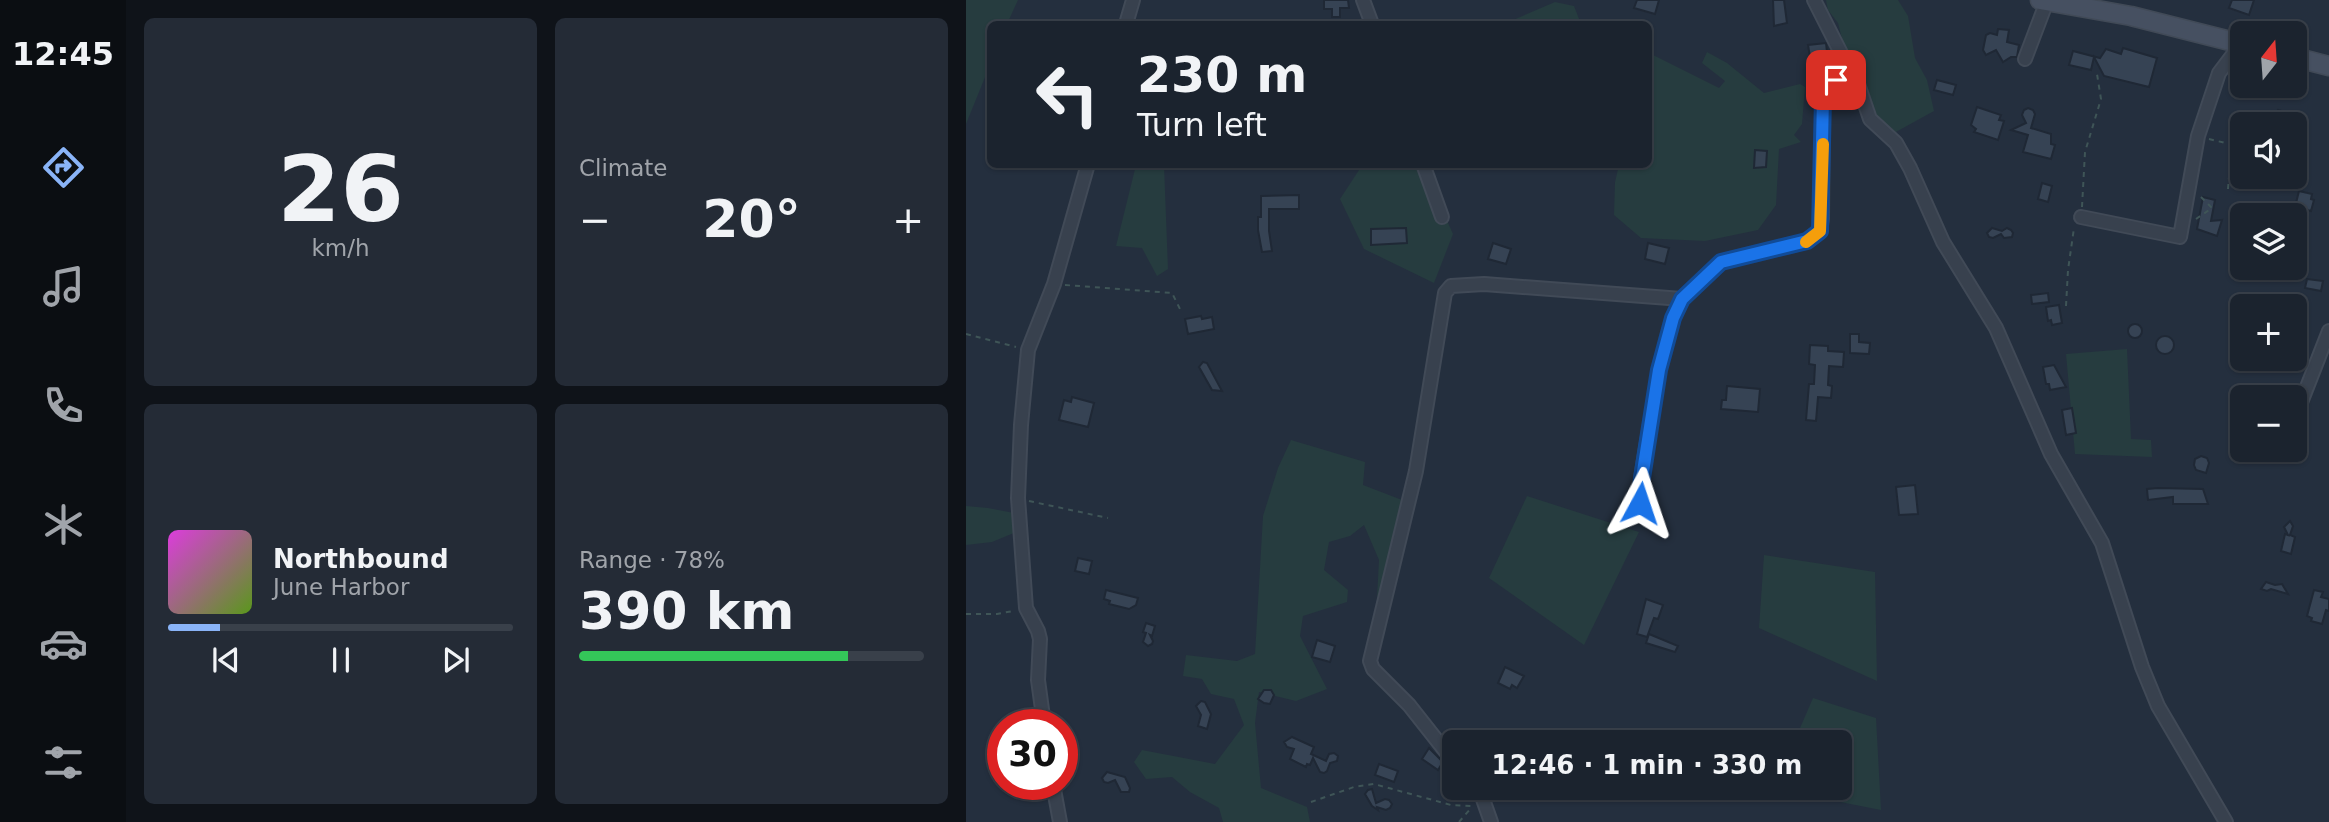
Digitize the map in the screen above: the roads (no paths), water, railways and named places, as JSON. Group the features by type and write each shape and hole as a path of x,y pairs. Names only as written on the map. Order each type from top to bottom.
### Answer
{"main road":[{"path":"2043,1 2131,16 2230,41"},
{"path":"2307,59 2327,63"}],"street":[{"path":"1127,21 1133,0"},
{"path":"1363,0 1371,21"},
{"path":"1814,0 1856,78 1870,119 1896,143 1910,168 1942,242 1996,328 2051,454 2102,543 2155,699 2226,822"},
{"path":"2025,60 2043,1"},
{"path":"2081,217 2180,237 2197,136 2219,73 2230,58"},
{"path":"1648,520 1640,503 1642,478 1659,370 1673,318 1682,299 1721,262 1807,241 1820,231 1823,98 1846,63"},
{"path":"1042,709 1038,680 1040,639 1026,608 1018,498 1028,350 1054,284 1087,168"},
{"path":"1424,168 1442,217"},
{"path":"1442,747 1409,705 1373,669 1370,661 1416,471 1445,293 1451,286 1484,284 1682,299"},
{"path":"2306,385 2314,372 2329,331"},
{"path":"1056,800 1060,822"},
{"path":"1485,800 1491,822"}]}
